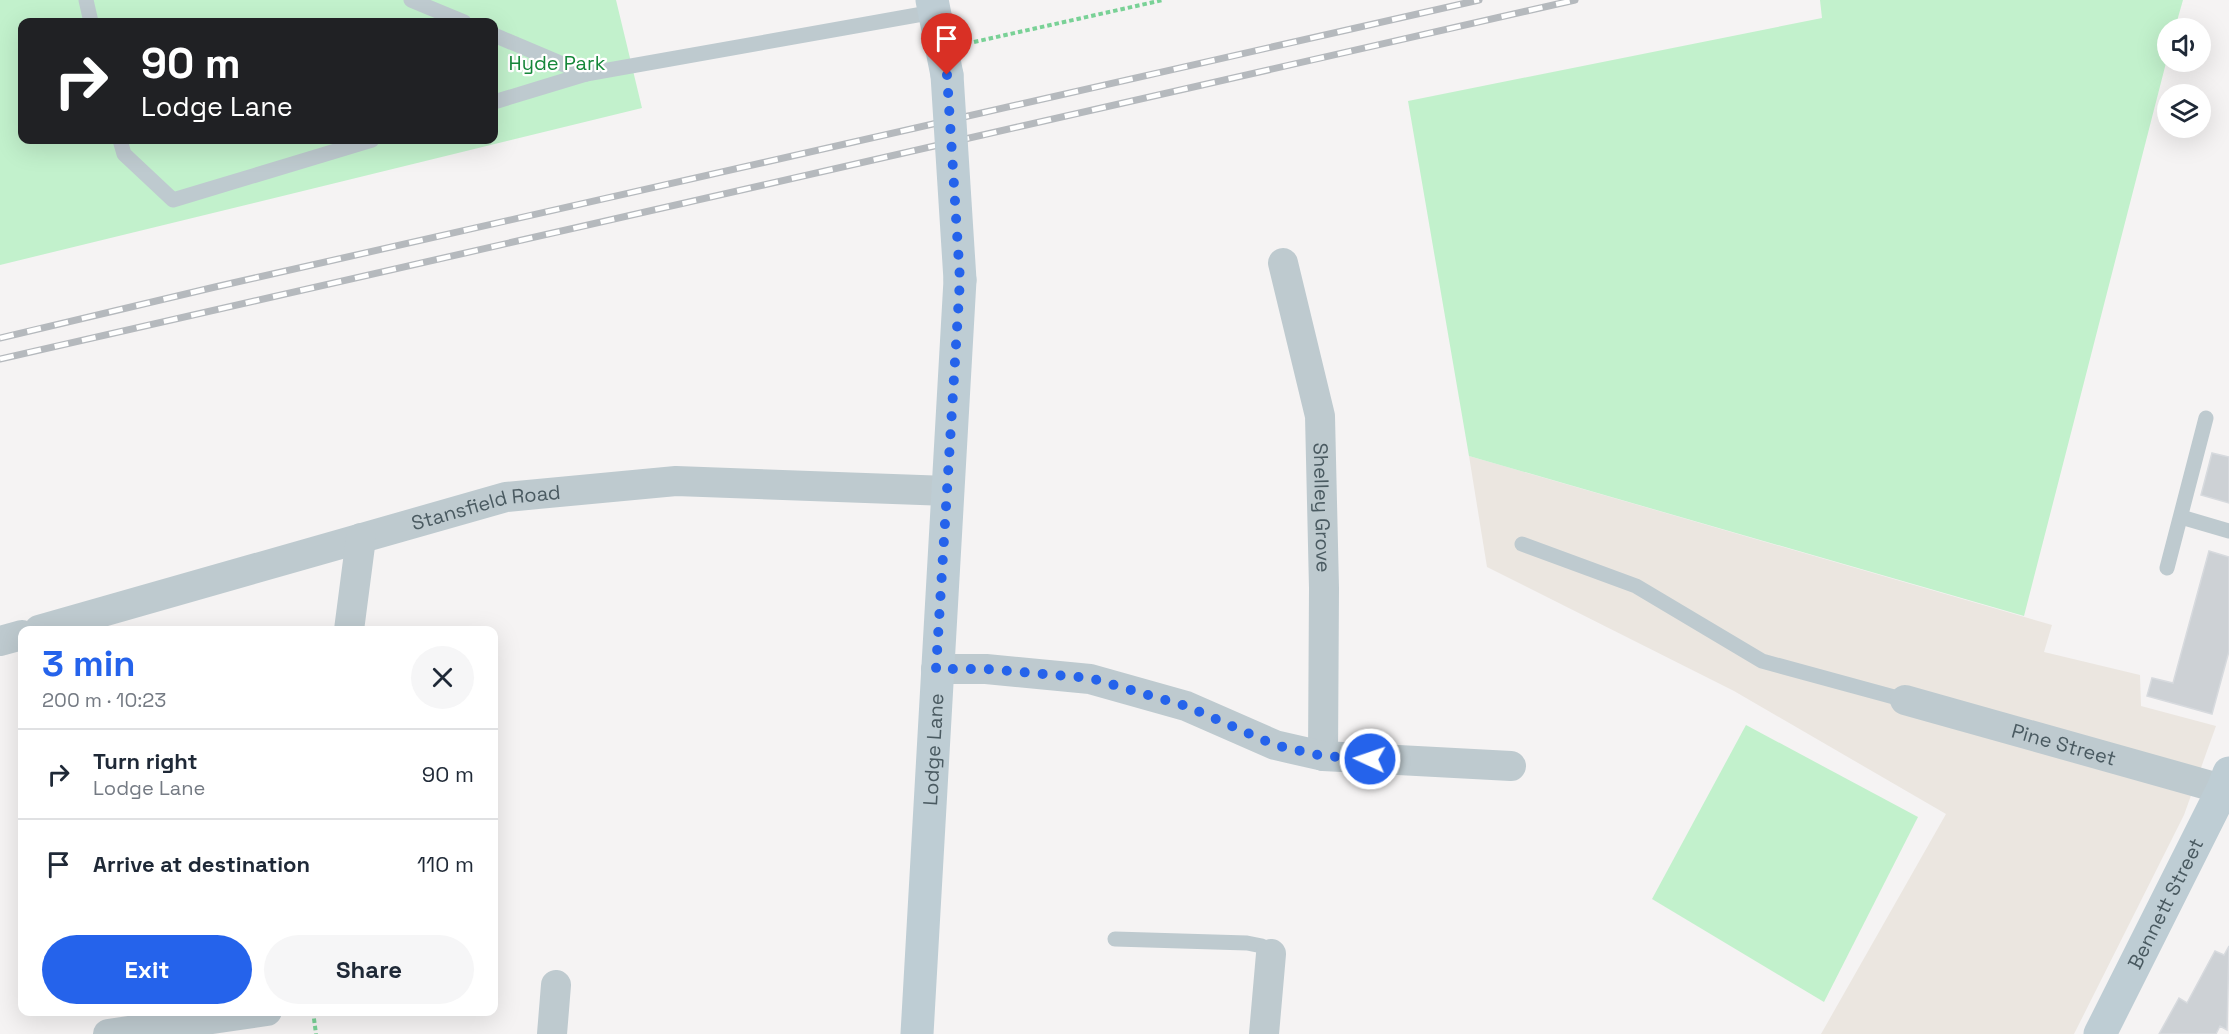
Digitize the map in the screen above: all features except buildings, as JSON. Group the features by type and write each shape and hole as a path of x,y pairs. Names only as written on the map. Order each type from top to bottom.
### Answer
{"street":[{"name":"Lodge Lane","path":"917,1034 936,669 960,280 945,62 933,6"},
{"name":"Shelley Grove","path":"1283,263 1320,416 1324,588 1323,756"},
{"name":"Stansfield Road","path":"53,626 506,497 676,481 948,491"},
{"path":"350,626 361,538"},
{"path":"0,641 18,636"},
{"path":"936,669 986,669 1090,678 1186,706 1275,745 1323,756 1511,766"},
{"name":"Pine Street","path":"1905,700 2227,784"},
{"name":"Bennett Street","path":"2100,1034 2227,784"},
{"path":"1264,1034 1271,954"},
{"path":"552,1034 556,985"},
{"path":"108,1034 232,1016"}],"lane":[{"path":"86,0 90,18"},
{"path":"411,0 454,18"},
{"path":"498,101 586,74 933,6"},
{"path":"498,37 586,74"},
{"path":"121,144 124,154 173,200 359,144"},
{"path":"2167,568 2206,418"},
{"path":"2181,517 2229,531"},
{"path":"1522,544 1636,586 1762,661 1905,700"},
{"path":"1115,939 1247,944 1262,946 1271,954"}],"path":[{"path":"945,62 1163,0"},
{"path":"314,1016 316,1034"}],"shaded area":[{"path":"1469,456 2052,625 2044,652 2140,675 2141,706 2216,726 2184,815 2074,1034 1821,1034 1946,814 1734,691 1487,567"}],"green space":[{"name":"Hyde Park","path":"0,0 616,0 642,108 498,143 498,18 18,18 18,144 495,144 0,265"},
{"path":"1820,0 2183,0 2178,18 2157,18 2157,72 2164,72 2161,84 2157,84 2157,98 2024,616 1469,456 1408,101 1822,18"},
{"path":"1746,725 1918,817 1824,1002 1652,899"}],"railway":[{"path":"0,338 215,287 1479,0"},
{"path":"0,359 1575,0"}],"route":[{"path":"947,75 960,280 936,669 986,669 1090,678 1186,706 1275,745 1323,756 1370,759"}]}
